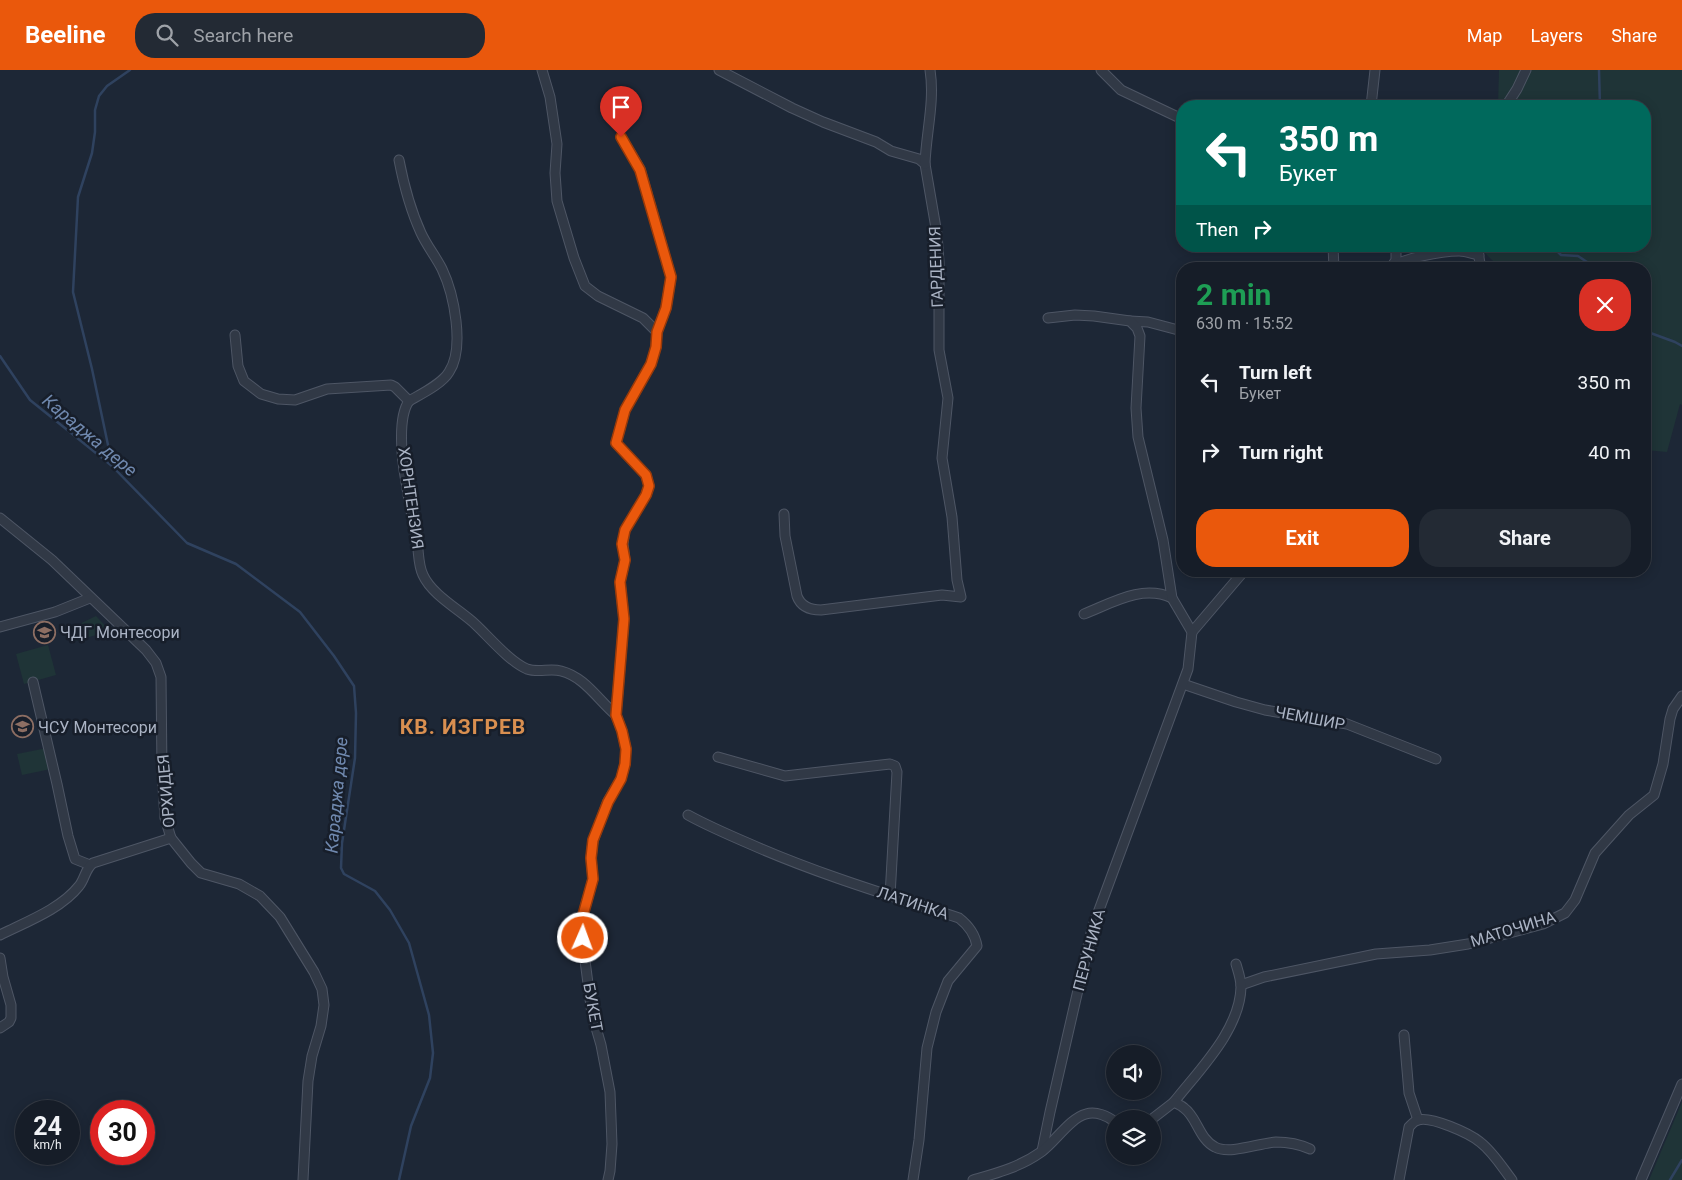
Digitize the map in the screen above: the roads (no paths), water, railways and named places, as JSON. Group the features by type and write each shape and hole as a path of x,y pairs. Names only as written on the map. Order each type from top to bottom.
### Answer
{"street":[{"path":"542,70 550,97 557,144 556,201 574,258 586,286 598,296 642,318 657,332 666,308 671,277 640,170 621,137"},
{"path":"719,70 792,108 876,142 890,151 920,159 925,164"},
{"path":"1101,70 1121,90 1176,116"},
{"path":"1372,100 1375,70"},
{"path":"1510,100 1526,70"},
{"name":"ГАРДЕНИЯ","path":"784,514 797,596 800,603 806,607 821,610 942,595 960,597 952,517 942,458 948,398 939,350 939,262 925,164 926,139 930,117 931,71"},
{"path":"235,336 238,366 244,380 261,394 278,399 295,400 327,389 391,385 409,401 428,391 449,373 455,359 458,339 450,288 442,269 422,235 409,204 399,160"},
{"path":"1407,262 1445,252"},
{"path":"1048,318 1084,316 1148,322 1176,329"},
{"path":"1130,321 1137,328 1140,336 1136,408 1138,437 1163,540 1172,598 1192,632 1239,577"},
{"name":"БУКЕТ","path":"608,1180 612,1144 610,1092 592,1014 583,938 583,915 593,879 591,858 593,840 608,802 621,779 625,764 626,749 616,715 624,619 620,582 625,560 622,544 625,530 646,495 649,486 646,475 616,443 625,410 651,364 656,347 657,332"},
{"name":"ХОРНТЕНЗИЯ","path":"409,401 404,408 402,430 405,478 420,568 424,578 438,594 520,664 527,668 559,670 573,675 582,680 605,706 616,715"},
{"name":"ОРХИДЕЯ","path":"0,518 52,560 146,650 156,663 161,677 162,771 165,818 171,838 201,873 238,884 260,896 280,917 314,972 322,989 324,1005 322,1019 308,1081 303,1180"},
{"path":"1084,614 1132,595 1151,592 1172,598"},
{"path":"0,627 55,612 90,598"},
{"name":"ПЕРУНИКА","path":"1042,1151 1092,929 1183,684 1188,669 1192,632"},
{"path":"33,682 68,836 75,859 90,865"},
{"name":"ЧЕМШИР","path":"1183,684 1265,710 1347,724 1436,758"},
{"name":"МАТОЧИНА","path":"1241,985 1264,977 1376,954 1430,950 1468,944 1543,924 1566,913 1575,900 1595,853 1628,815 1654,795 1663,764 1670,719 1673,709 1682,696"},
{"path":"718,757 786,776 890,764 895,766 890,896"},
{"name":"ЛАТИНКА","path":"688,815 790,862 842,881 958,918 965,923 976,937 977,946 948,981 936,1012 928,1048 913,1180"},
{"path":"0,934 55,908 79,886 90,865 171,838"},
{"path":"0,958 11,1012 9,1022 0,1028"},
{"path":"1161,1112 1174,1102 1205,1064 1236,1015 1241,985 1236,964"},
{"path":"1404,1035 1409,1093 1418,1120"},
{"path":"1641,1180 1682,1084"},
{"path":"1174,1102 1185,1108 1204,1136 1215,1147 1226,1149 1287,1142 1310,1149"},
{"path":"973,1180 1019,1166 1042,1151 1076,1120 1086,1114 1098,1114 1106,1117"},
{"path":"1399,1180 1409,1127 1418,1120 1437,1122 1478,1141 1490,1151 1512,1180"}],"waterway":[{"path":"112,464 92,369 73,292 78,197 92,153 95,132 95,110 99,96 107,86 130,70"},
{"path":"1599,70 1600,100"},
{"path":"1558,252 1561,255 1578,256 1587,262"},
{"path":"1651,333 1682,346"},
{"name":"Караджа дере","path":"0,356 30,400 112,466 187,543 236,564 300,612 334,656 354,686 356,713 355,758 342,843 341,868 344,874 375,891 390,910 409,943 429,1015 433,1053 430,1078 411,1126 399,1180"},
{"path":"1670,1180 1682,1160"}],"place":[{"name":"ЧДГ Монтесори","path":"44,632"},
{"name":"ЧСУ Монтесори","path":"22,727"}],"district":[{"name":"КВ. ИЗГРЕВ","path":"463,727"}]}
